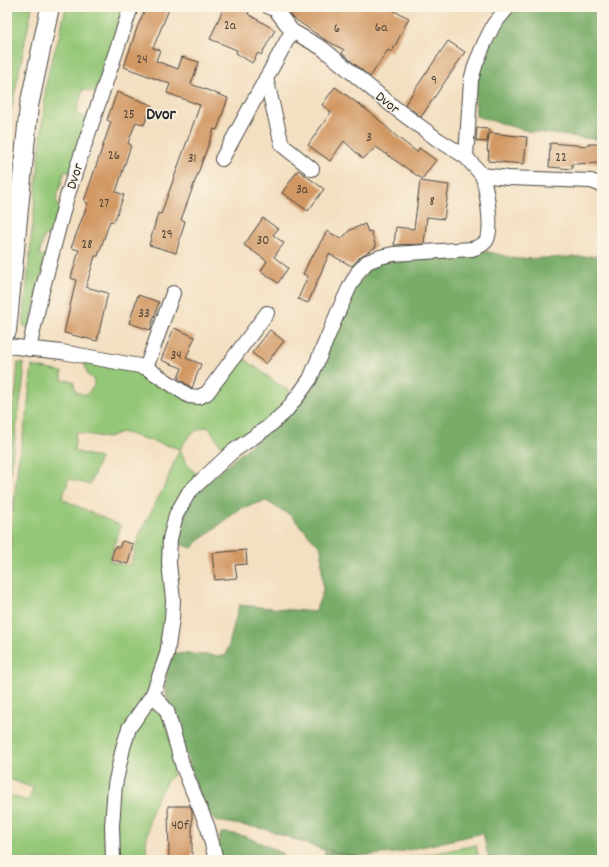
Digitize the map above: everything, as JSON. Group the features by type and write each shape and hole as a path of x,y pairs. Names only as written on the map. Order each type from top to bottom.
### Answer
{"street":[{"path":"7,331 29,106 50,7"},
{"name":"Dvor","path":"29,349 41,295 66,200 131,7"},
{"path":"466,157 471,80 474,68 494,24 508,7"},
{"name":"Dvor","path":"113,860 112,826 115,785 129,728 153,694 167,654 173,600 169,563 170,539 176,515 189,492 232,452 268,427 285,412 300,393 310,379 350,286 358,272 367,262 394,254 465,250 480,246 486,242 489,237 486,188 482,175 466,157 437,139 395,108 322,48 292,31 274,8"},
{"path":"222,159 292,31"},
{"path":"266,78 282,145 312,169"},
{"path":"482,175 508,178 591,181 602,185"},
{"path":"146,368 173,293"},
{"path":"7,346 62,352 146,368 189,396 199,397 207,393 267,312"},
{"path":"153,694 167,711 183,767 208,828 216,860"}],"green space":[{"path":"7,7 32,7 7,132"},
{"path":"66,7 126,7 95,93 83,89 76,114 85,117 85,124 70,173 65,171 56,199 60,211 53,237 44,236 39,255 46,256 29,329 23,325 46,85"},
{"path":"513,7 602,7 602,140 527,131 476,116 475,79 493,37"},
{"path":"477,251 489,252 517,259 598,256 602,258 602,860 489,860 483,833 395,853 355,856 324,850 265,829 216,821 204,810 172,713 165,690 168,665 173,653 226,656 239,605 315,612 323,591 321,548 290,515 266,501 241,508 192,548 173,542 178,519 192,495 289,413 345,301 374,263"},
{"path":"241,356 278,384 292,392 280,411 227,453 207,427 194,432 185,441 180,449 188,466 200,477 173,514 169,614 155,678 132,715 110,860 7,860 7,794 24,800 29,800 33,788 7,778 7,573 11,547 11,528 18,463 27,414 32,366 62,372 62,380 73,381 76,392 86,395 94,386 94,381 88,375 83,359 99,361 152,376 188,401 201,404 212,396","holes":["76,432 107,438 121,432 180,449 166,483 139,535 130,566 109,561 121,526 62,499 69,479 90,485 100,458 74,451"]},
{"path":"18,363 23,363 24,376 9,479 7,506 7,439 16,391"},
{"path":"149,710 159,710 164,714 176,765 173,775 167,781 153,806 146,844 147,860 118,860 116,799 133,728"},
{"path":"221,833 229,833 246,837 283,854 280,860 221,860 218,843"},
{"path":"476,845 479,860 405,860 405,859"},
{"path":"325,852 377,860 324,860"}],"building":[{"path":"146,7 170,7 153,48 160,50 156,61 178,69 182,57 199,62 191,84 228,98 217,130 214,129 181,220 185,221 176,253 149,245 158,213 161,214 200,105 167,93 170,84 124,67 137,28"},
{"path":"224,7 251,7 248,14 275,30 261,55 258,53 252,63 236,53 237,50 210,39"},
{"path":"284,7 396,7 394,11 409,18 392,52 388,50 370,77 342,53 344,50 324,39 292,17"},
{"path":"448,41 465,52 421,117 405,104"},
{"path":"335,87 375,116 396,136 417,152 419,148 436,160 422,179 376,147 363,159 344,141 330,161 308,145 331,112 322,105"},
{"path":"117,92 152,105 144,125 136,122 128,143 131,145 116,192 124,195 114,222 110,221 98,256 95,256 86,287 108,293 97,341 64,333 76,280 71,278 79,250 71,248 88,203 84,201 111,122 107,120"},
{"path":"477,128 489,129 487,142 476,141"},
{"path":"489,133 527,137 524,164 488,161 489,151 487,151"},
{"path":"550,143 587,146 587,144 602,144 602,163 572,164 572,169 549,167"},
{"path":"298,170 324,189 308,211 282,193"},
{"path":"420,181 449,185 444,219 427,217 424,244 394,245 396,227 414,229"},
{"path":"263,218 278,229 273,235 284,243 274,257 288,268 278,283 261,271 267,261 244,245"},
{"path":"365,224 368,232 371,231 376,247 361,256 352,266 329,254 308,303 298,299 308,276 303,274 311,257 327,231 341,239 350,230"},
{"path":"138,295 159,302 150,330 129,323"},
{"path":"174,328 195,337 186,358 201,364 192,388 178,378 182,368 161,360"},
{"path":"270,330 284,341 266,364 252,353"},
{"path":"122,541 133,544 128,564 111,559 115,546 119,548"},
{"path":"246,550 247,564 235,565 237,578 215,580 212,553"},
{"path":"168,806 190,806 192,810 192,860 169,860"}],"district":[{"name":"Dvor","path":"161,113"}]}
